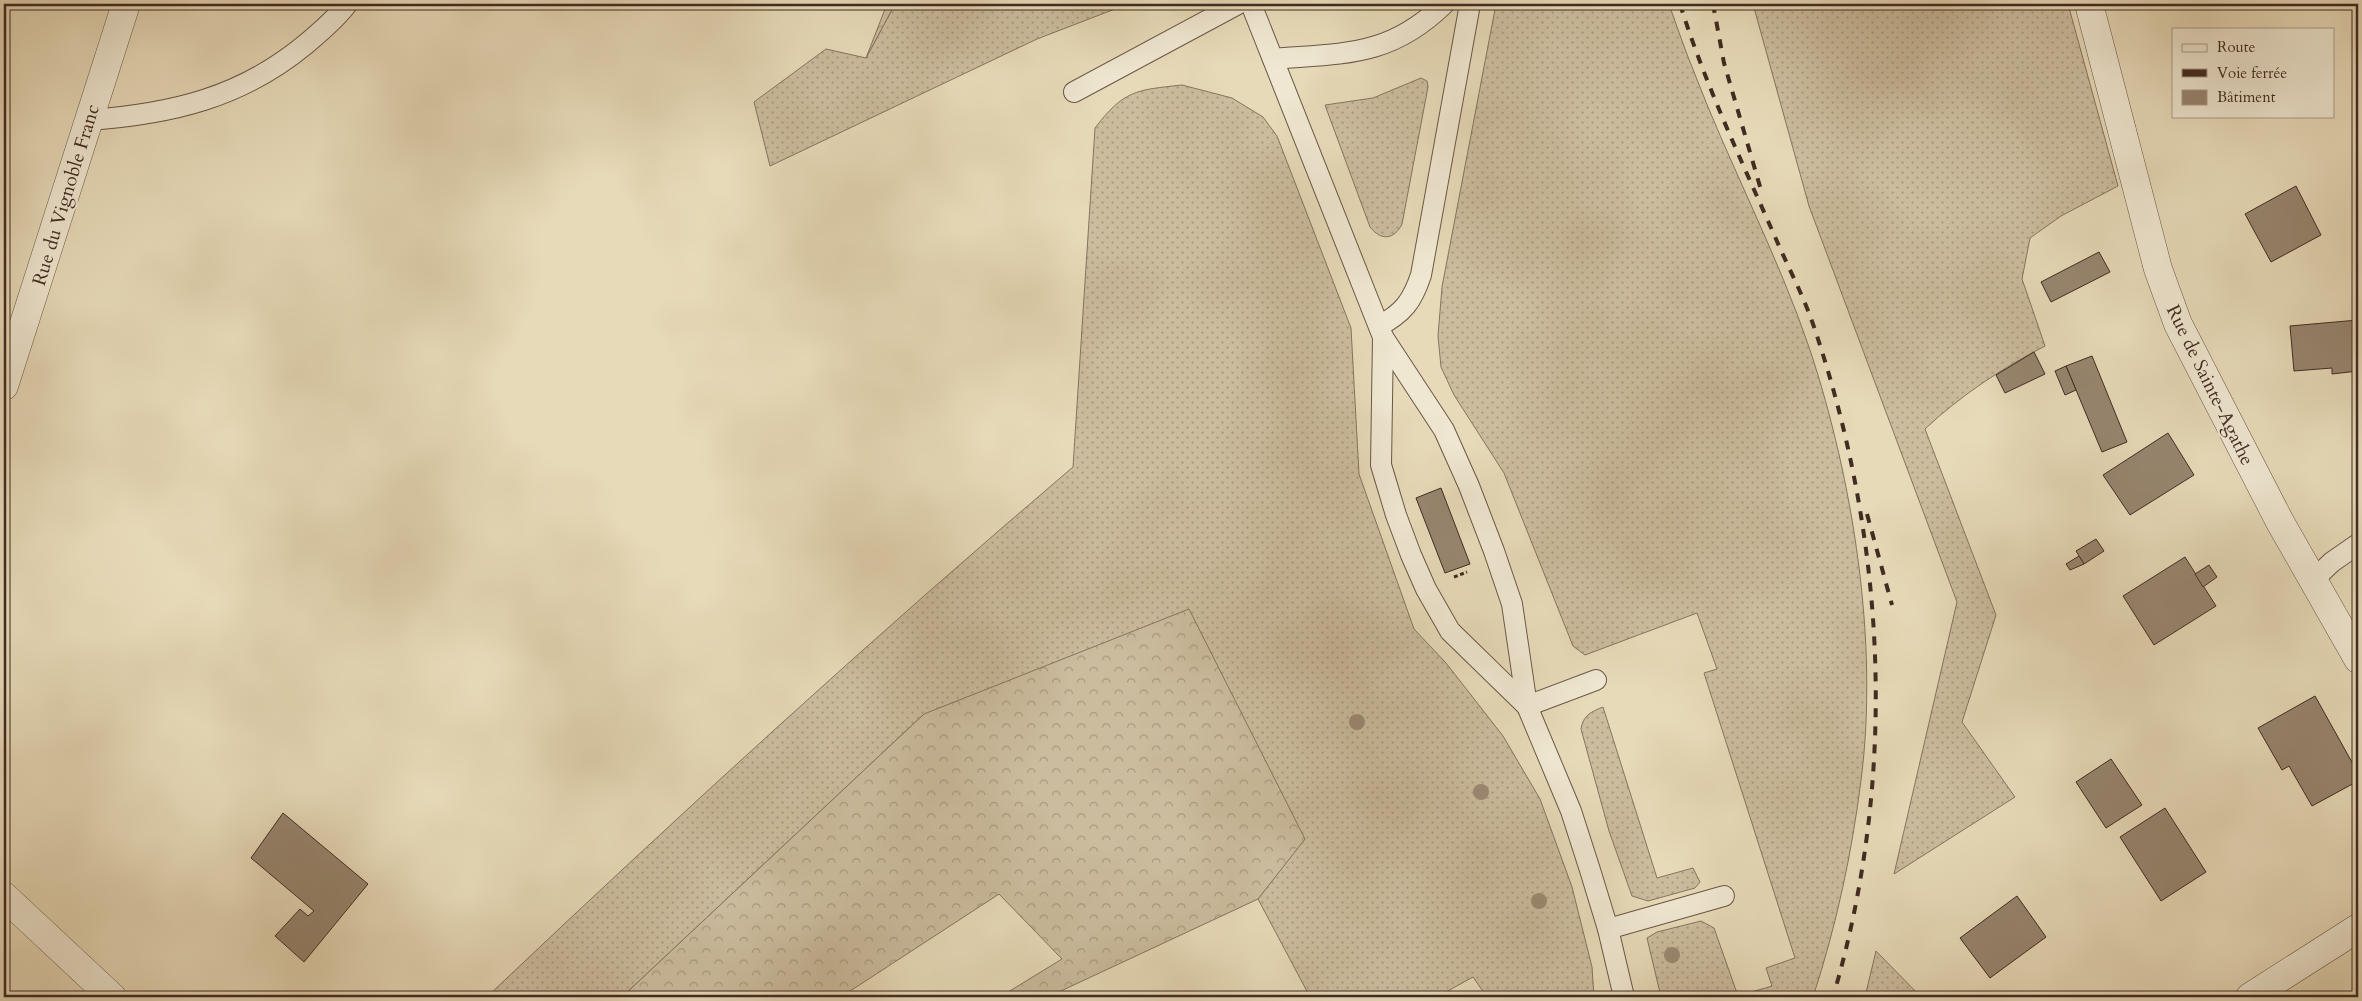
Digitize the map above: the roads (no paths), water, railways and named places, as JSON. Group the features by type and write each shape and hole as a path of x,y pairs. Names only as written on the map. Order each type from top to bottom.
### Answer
{"street":[{"name":"Rue du Vignoble Franc","path":"4,386 126,4"},
{"name":"Rue de Sainte-Agathe","path":"2089,4 2167,297 2194,359 2313,580 2358,659"},
{"path":"4,896 112,997"},
{"path":"2250,997 2358,928"}],"lane":[{"path":"89,120 134,116 175,108 201,102 240,87 268,72 294,53 320,32 347,4"},
{"path":"1074,92 1238,4"},
{"path":"1252,4 1381,332 1444,430 1473,496 1512,604 1527,706 1571,811 1608,928 1624,997"},
{"path":"1273,59 1368,49 1390,42 1412,31 1444,4"},
{"path":"1470,4 1421,275 1415,294 1381,332 1381,464 1396,515 1411,555 1426,589 1450,631 1527,706"},
{"path":"2313,580 2332,562 2358,544"},
{"path":"1527,706 1596,680"},
{"path":"1608,928 1724,896"}],"railway":[{"path":"1680,4 1712,93 1813,324 1838,406 1856,490 1869,574 1875,659 1875,745 1868,830 1854,914 1833,997"},
{"path":"1713,4 1724,63 1761,190"},
{"path":"1867,514 1892,605"}]}
